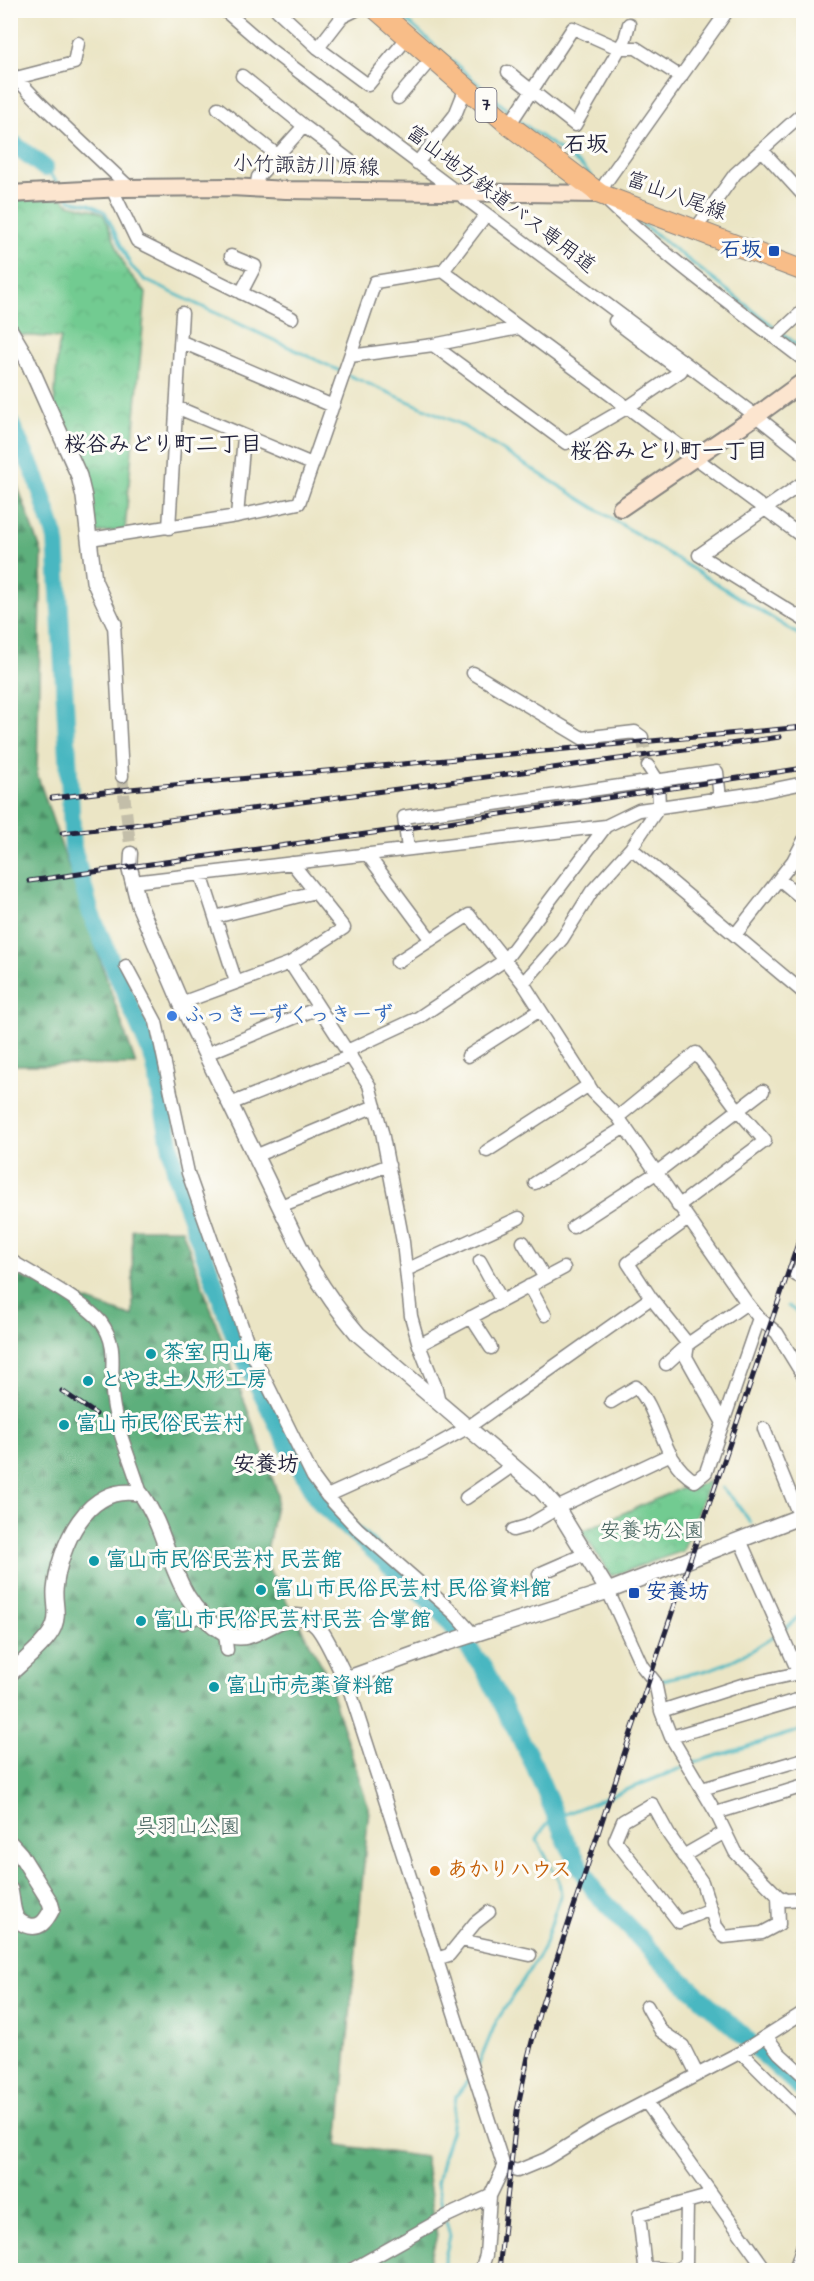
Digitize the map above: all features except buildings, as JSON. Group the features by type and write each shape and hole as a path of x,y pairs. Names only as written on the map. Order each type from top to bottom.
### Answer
{"main road":[{"name":"富山八尾線","path":"377,10 509,125 600,194 804,272"},
{"name":"小竹諏訪川原線","path":"10,194 130,188 256,188 600,194"},
{"path":"621,508 804,381"}],"street":[{"name":"富山地方鉄道バス専用道","path":"224,10 267,48 417,163 450,192 756,416 804,454"},
{"path":"277,10 318,48 368,86 408,37"},
{"path":"318,48 342,17 356,10"},
{"path":"728,10 606,182 600,194 623,217 710,289 804,360"},
{"path":"508,72 575,125 625,39 629,24"},
{"path":"509,125 573,28 618,48 636,48 681,77"},
{"path":"13,75 74,63 78,43"},
{"path":"398,98 432,58"},
{"path":"13,75 130,188"},
{"path":"242,76 353,163"},
{"path":"417,163 455,115 462,95 467,89"},
{"path":"218,108 277,155"},
{"path":"695,230 735,174 804,112"},
{"path":"256,188 258,177 304,126"},
{"path":"762,150 804,196"},
{"path":"112,189 137,241 292,318"},
{"path":"433,345 566,443 628,407 681,371 482,220 450,192"},
{"path":"90,539 237,516 299,502 375,282 443,271 482,220"},
{"path":"231,255 255,266 241,293"},
{"path":"443,271 804,538"},
{"path":"775,337 804,310"},
{"path":"169,528 182,313"},
{"path":"350,356 433,345 519,328"},
{"path":"10,330 26,357 79,476 90,539 94,581 114,624 122,776"},
{"path":"182,342 333,406"},
{"path":"176,407 312,464"},
{"path":"237,516 244,437"},
{"path":"804,482 699,555 804,620"},
{"path":"473,674 582,738 635,732 642,737"},
{"path":"523,983 562,939 592,891 631,848 659,807 658,781 648,766"},
{"path":"408,849 405,817 717,772 720,798"},
{"path":"132,876 201,874 606,826 639,810 804,783"},
{"path":"230,1104 349,1053 418,1018 505,960 606,826"},
{"path":"735,935 793,861 804,840"},
{"path":"631,848 804,993"},
{"path":"131,853 132,876 139,905 181,1003 306,1260 341,1315 358,1334 541,1490 557,1508 608,1591 642,1666 655,1682 661,1711 671,1737 716,1813 735,1852 778,1896 786,1900 804,1899"},
{"path":"367,854 431,940"},
{"path":"181,1003 290,963 344,928 292,863"},
{"path":"201,874 236,982"},
{"path":"779,879 804,900"},
{"path":"215,917 315,892"},
{"path":"397,962 470,915 523,983 589,1085 618,1117 747,1303 759,1318 777,1333 802,1373"},
{"path":"290,963 369,1085 389,1165 404,1242 411,1316 419,1345 436,1388 439,1404"},
{"path":"126,966 156,1022 188,1173 250,1349 314,1477 327,1496 387,1556 454,1612 473,1635"},
{"path":"206,1054 318,1008"},
{"path":"468,1056 540,1010"},
{"path":"618,1117 696,1053 738,1110 765,1141 678,1206"},
{"path":"488,1151 589,1085"},
{"path":"573,1227 656,1173 763,1091"},
{"path":"255,1156 375,1106"},
{"path":"535,1183 625,1127"},
{"path":"280,1206 389,1165"},
{"path":"406,1270 519,1218"},
{"path":"688,1219 628,1263 651,1298 688,1344 686,1357 723,1423"},
{"path":"523,1242 546,1278"},
{"path":"10,1260 88,1309 100,1321 110,1338 114,1352 112,1394 116,1417 141,1494 157,1521 178,1582 202,1615 225,1633 235,1637 246,1637 285,1618 301,1616 318,1628 346,1678 504,2167 490,2196 486,2254 481,2271"},
{"path":"804,1260 796,1275 804,1279"},
{"path":"480,1261 502,1300"},
{"path":"419,1345 564,1268"},
{"path":"529,1286 546,1316"},
{"path":"327,1496 422,1453 467,1428 651,1298"},
{"path":"666,1364 688,1344 747,1303"},
{"path":"471,1317 491,1348"},
{"path":"611,1402 636,1388 644,1395 660,1436 685,1475 695,1481 706,1472 759,1318"},
{"path":"346,1678 608,1591 803,1515 796,1508 764,1429"},
{"path":"513,1530 527,1526 557,1508 671,1454"},
{"path":"466,1498 512,1466"},
{"path":"10,1674 54,1628 57,1611 55,1592 66,1544 73,1532 98,1500 111,1494 127,1491 141,1494"},
{"path":"661,1711 742,1685 802,1677 740,1540"},
{"path":"539,1574 585,1554"},
{"path":"183,1623 202,1615"},
{"path":"225,1633 227,1650"},
{"path":"671,1737 804,1698"},
{"path":"702,1789 804,1759"},
{"path":"716,1813 804,1786"},
{"path":"711,1909 679,1923 615,1840 623,1821 652,1804 669,1835 702,1882 711,1909 716,1926 724,1937 762,1933 780,1924 778,1896"},
{"path":"683,1856 725,1832"},
{"path":"10,1843 20,1854 50,1902 52,1909 46,1920 38,1927 19,1922 14,1914 10,1890"},
{"path":"436,1959 449,1955 475,1923 489,1912"},
{"path":"461,1940 530,1955"},
{"path":"647,2006 661,2031 682,2046 697,2074"},
{"path":"504,2167 517,2170 546,2159 601,2125 744,2050 804,2013"},
{"path":"764,2038 804,2076"},
{"path":"744,2050 804,2115"},
{"path":"645,2102 766,2271"},
{"path":"669,2271 645,2266 639,2215 712,2195"},
{"path":"351,2271 447,2216 490,2196"},
{"path":"677,2271 686,2263 687,2202"},
{"path":"795,2271 804,2242"}],"green space":[{"path":"62,198 69,204 95,210 104,215 126,269 146,293 125,530 97,533 95,530 54,405 58,349 61,338 17,335 11,326 10,199"},
{"path":"11,468 42,553 37,774 136,1065 11,1065"},
{"name":"呉羽山公園","path":"132,1229 182,1229 278,1494 265,1562 324,1669 369,1809 338,2145 425,2157 437,2236 427,2270 11,2270 10,1273 133,1317"},
{"name":"安養坊公園","path":"709,1481 683,1551 611,1576 582,1531 684,1487 686,1490"}],"waterway":[{"path":"395,10 513,115"},
{"path":"518,120 583,167 591,176"},
{"path":"10,141 45,168"},
{"path":"45,168 59,185"},
{"path":"68,197 70,200 90,204 105,212 131,266 145,280 340,371"},
{"path":"632,216 778,330"},
{"path":"783,334 804,350"},
{"path":"346,374 458,423 804,638"},
{"path":"10,422 36,477 56,539 73,848 91,914 154,1061 177,1180 238,1346 319,1502 441,1611 483,1667 534,1765 567,1843 595,1892 666,1966 804,2091"},
{"path":"788,1306 804,1317"},
{"path":"722,1488 751,1523"},
{"path":"783,1630 804,1613"},
{"path":"660,1681 719,1666 745,1654 777,1634"},
{"path":"690,1764 804,1729"},
{"path":"476,2071 496,2022 543,1949 561,1894 559,1881 537,1840 542,1830 565,1814 684,1767"},
{"path":"444,2213 437,2183 451,2132 456,2096 470,2078"},
{"path":"442,2270 450,2236 446,2220"}],"tunnel":[{"path":"642,737 648,766"},
{"path":"122,776 131,853"}],"railway":[{"path":"52,798 804,727"},
{"path":"62,833 780,737"},
{"path":"29,881 409,828 804,768"},
{"path":"499,2270 517,2111 540,2010 631,1733 804,1226"},
{"path":"62,1391 96,1414"}],"place":[{"name":"石坂","path":"774,251"},
{"name":"ふっきーずくっきーず","path":"172,1016"},
{"name":"茶室 円山庵","path":"151,1354"},
{"name":"とやま土人形工房","path":"88,1381"},
{"name":"富山市民俗民芸村","path":"64,1425"},
{"name":"富山市民俗民芸村 民芸館","path":"94,1561"},
{"name":"富山市民俗民芸村 民俗資料館","path":"261,1590"},
{"name":"安養坊","path":"634,1593"},
{"name":"富山市民俗民芸村民芸 合掌館","path":"141,1621"},
{"name":"富山市売薬資料館","path":"214,1687"},
{"name":"あかりハウス","path":"435,1871"}],"district":[{"name":"石坂","path":"586,146"},
{"name":"桜谷みどり町二丁目","path":"163,446"},
{"name":"桜谷みどり町一丁目","path":"669,453"},
{"name":"安養坊","path":"266,1466"}]}
